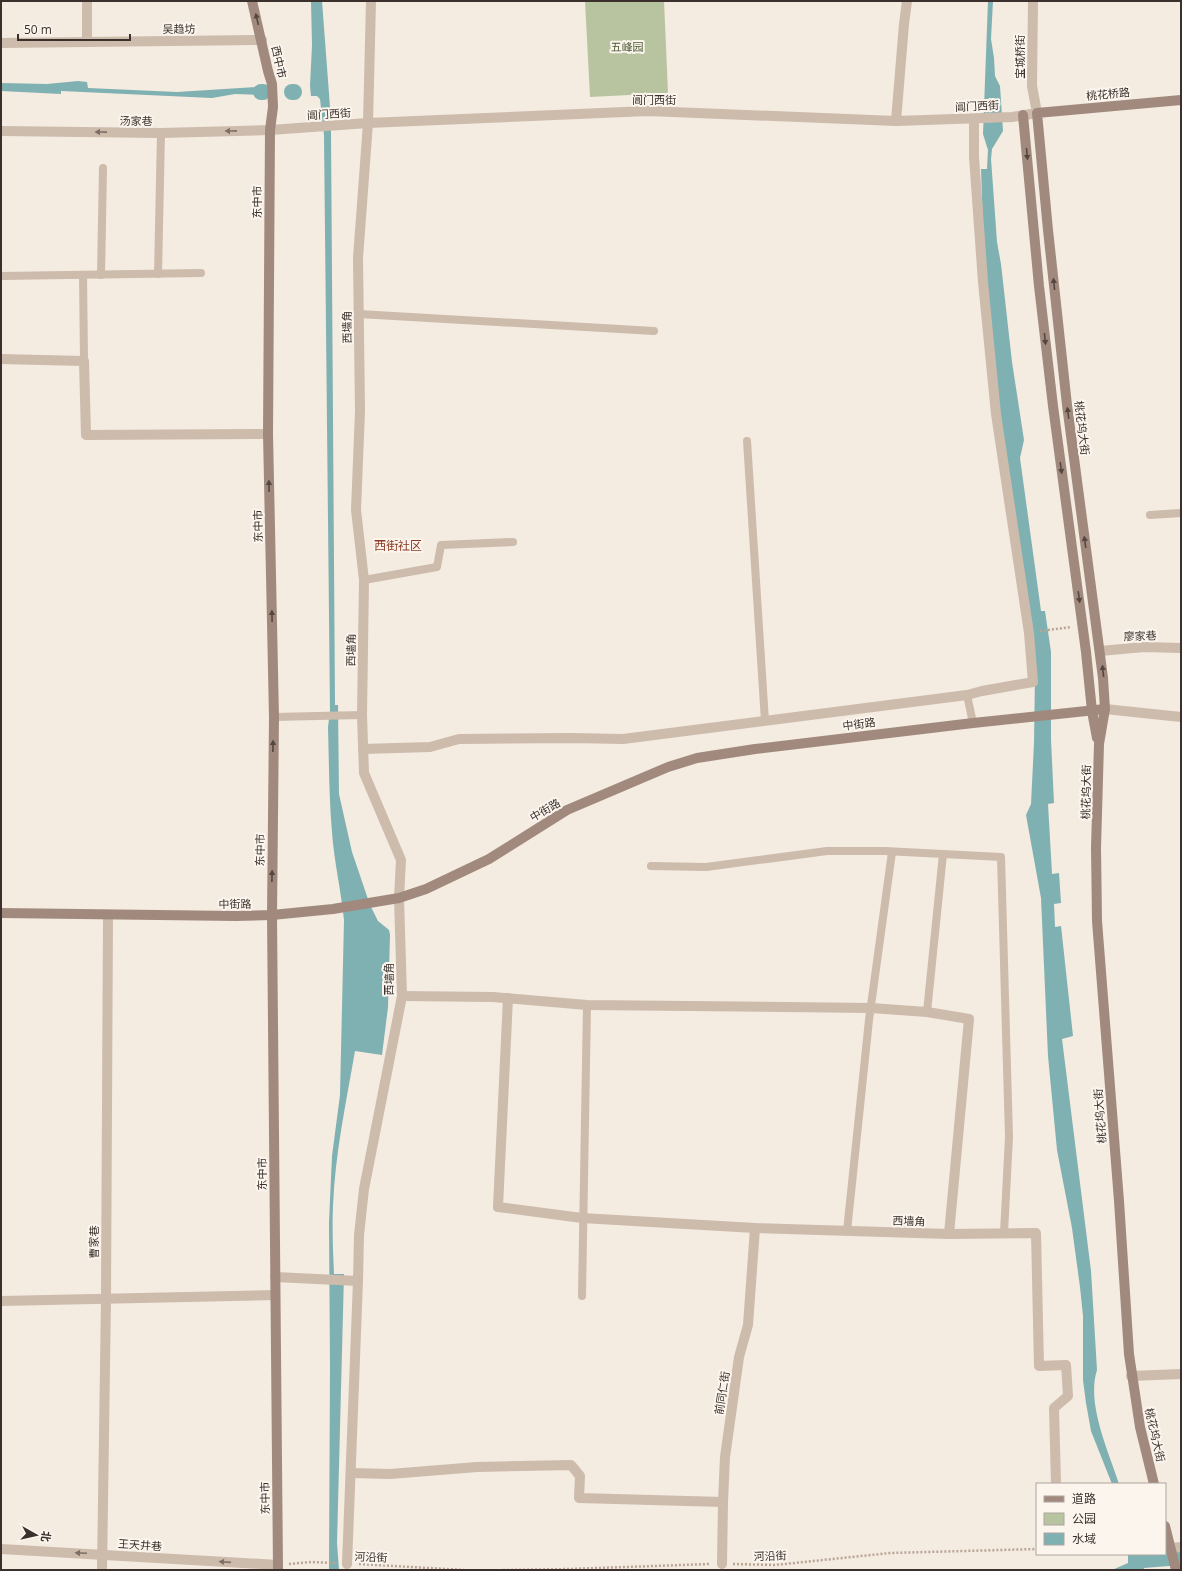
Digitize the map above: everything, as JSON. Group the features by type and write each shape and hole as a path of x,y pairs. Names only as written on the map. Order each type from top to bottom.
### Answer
{"main road":[{"name":"西中市","path":"252,1 272,84 270,130"},
{"name":"桃花桥路","path":"1037,113 1181,100"},
{"name":"桃花坞大街","path":"1037,113 1067,405 1100,651 1105,710 1099,744 1096,867 1097,921 1131,1376 1140,1427 1154,1483"},
{"name":"桃花坞大街","path":"1023,115 1052,406 1082,625 1092,711 1099,744"},
{"name":"东中市","path":"270,130 268,434 274,717 272,915 278,1568"},
{"name":"中街路","path":"1,913 236,916 272,915 383,901 426,890 484,862 567,810 668,767 697,758 755,749 973,723 1105,710"},
{"path":"1166,1528 1174,1548 1176,1569"}],"street":[{"path":"87,1 87,42"},
{"name":"西墙角","path":"347,1564 351,1472 354,1281 358,1235 364,1189 402,996 399,898 401,860 364,773 363,749 362,715 364,580 356,510 360,410 358,258 368,123 370,1"},
{"path":"896,121 907,1"},
{"name":"宝城桥街","path":"1033,1 1032,86 1037,113"},
{"name":"吴趋坊","path":"1,43 262,40"},
{"name":"阊门西街","path":"270,130 368,123 648,111 896,121 977,119 1012,117 1037,113"},
{"path":"363,749 430,747 459,739 623,739 967,695 1033,682 1030,633 996,414 983,282 974,157 977,119"},
{"name":"汤家巷","path":"1,131 160,133 270,130"},
{"path":"1,359 84,361 86,435 268,434"},
{"name":"廖家巷","path":"1100,651 1144,647 1181,648"},
{"path":"1105,710 1181,717"},
{"name":"曹家巷","path":"102,1570 106,1298 108,915"},
{"path":"402,996 508,998 587,1005 871,1008 927,1012 969,1019 949,1234"},
{"name":"西墙角","path":"508,998 498,1207 582,1218 755,1228 949,1234 1036,1233 1039,1366 1066,1365 1068,1396 1054,1408 1056,1483"},
{"name":"前同仁街","path":"722,1564 723,1502 728,1432 739,1357 748,1325 755,1228"},
{"path":"275,1277 354,1281"},
{"path":"1,1301 275,1296"},
{"path":"1131,1376 1181,1374"},
{"path":"351,1472 390,1474 477,1467 571,1464 580,1476 579,1498 723,1502"},
{"name":"王天井巷","path":"1,1549 103,1554 278,1568"}],"lane":[{"path":"158,274 160,133"},
{"path":"101,275 103,168"},
{"path":"1,276 201,274"},
{"path":"83,275 84,361"},
{"path":"359,314 654,331"},
{"path":"747,441 765,721"},
{"path":"1150,515 1181,513"},
{"path":"364,580 437,567 441,545 513,542"},
{"path":"967,695 973,723"},
{"path":"274,717 362,715"},
{"path":"651,866 706,867 827,851 1001,856 1009,1137 1004,1233"},
{"path":"847,1231 871,1008 892,852"},
{"path":"927,1012 943,854"},
{"path":"582,1296 582,1218 587,1005"}],"path":[{"path":"1042,631 1082,625"},
{"name":"河沿街","path":"503,1570 722,1564 775,1565 890,1553 1036,1550"},
{"name":"河沿街","path":"278,1568 311,1562 464,1570"}],"green space":[{"name":"五峰园","path":"585,1 664,1 668,93 590,97"}],"water":[{"path":"311,1 322,1 331,132 335,705 338,705 339,794 352,852 370,905 378,921 389,930 390,935 388,1007 382,1055 355,1051 341,1128 334,1187 334,1274 344,1274 337,1543 339,1570 329,1570 329,1222 332,1156 340,1095 344,920 333,843 330,793 328,727 330,711 324,135 320,99 317,96 311,96 310,86 312,45"},
{"path":"988,1 993,1 991,39 995,76 1000,86 1003,131 992,149 991,159 997,242 1001,264 1012,362 1024,440 1020,458 1041,611 1045,611 1051,652 1051,740 1054,803 1048,804 1052,874 1059,873 1061,903 1054,904 1055,927 1061,926 1073,1036 1062,1039 1091,1271 1097,1370 1094,1383 1094,1398 1100,1428 1119,1483 1112,1483 1091,1431 1083,1380 1083,1316 1080,1287 1072,1228 1057,1150 1048,1056 1041,898 1026,815 1031,804 1035,674 999,415 984,258 981,169 987,169 988,150 983,134"},
{"path":"78,81 87,82 88,88 177,92 256,87 260,88 262,95 235,94 212,98 61,91 61,94 1,91 1,83 47,84"},
{"path":"1181,1550 1181,1565 1144,1568 1144,1570 1112,1570 1128,1563 1128,1555 1166,1555 1166,1552"}],"district":[{"name":"西街社区","path":"398,546"}]}
